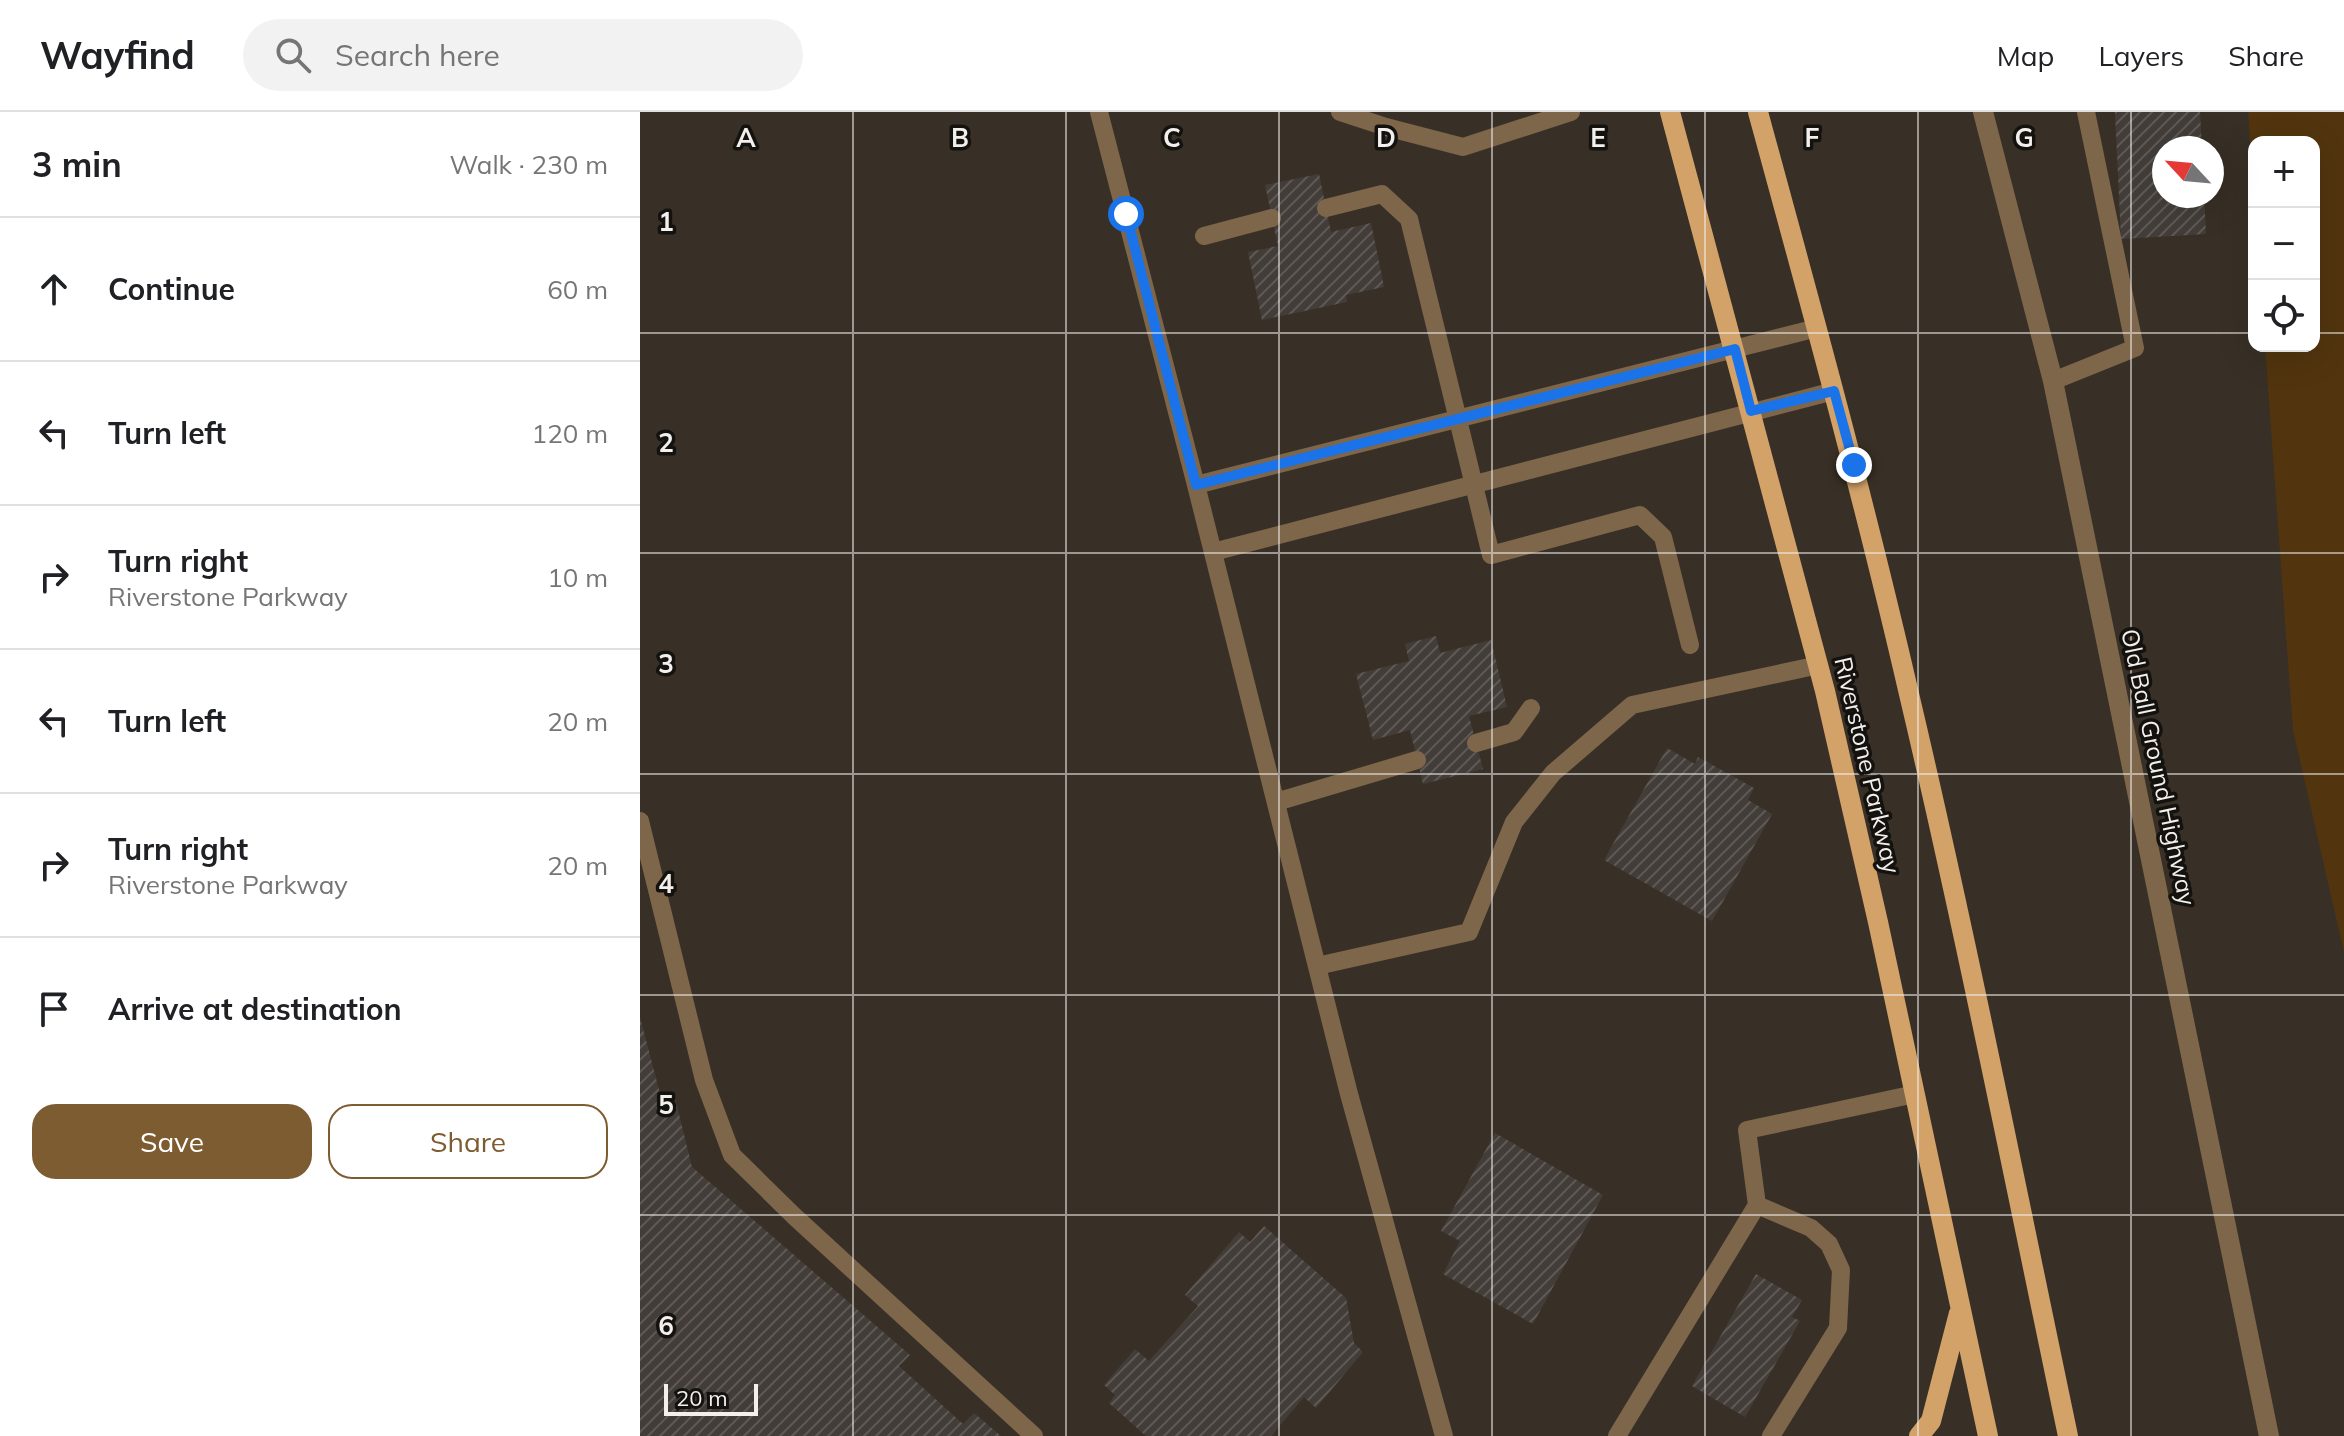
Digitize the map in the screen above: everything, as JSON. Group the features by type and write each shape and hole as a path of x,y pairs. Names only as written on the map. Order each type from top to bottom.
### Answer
{"main road":[{"name":"Riverstone Parkway","path":"1670,112 1819,665 1875,907 1988,1436"},
{"path":"1758,112 1834,391 1906,678 2068,1436"},
{"path":"1919,1436 1931,1421 1960,1305"}],"street":[{"name":"Old Ball Ground Highway","path":"1983,112 2053,381 2269,1436"}],"lane":[{"path":"1099,112 1349,1094 1444,1436"},
{"path":"1340,112 1463,147 1571,112"},
{"path":"2053,381 2135,348 2086,112"},
{"path":"1326,208 1382,194 1409,219 1491,555 1640,515 1663,537 1690,645"},
{"path":"1204,236 1272,218"},
{"path":"1196,485 1817,328"},
{"path":"1213,552 1834,391"},
{"path":"1317,966 1469,932 1514,822 1553,773 1632,705 1819,665"},
{"path":"1476,743 1514,732 1531,708"},
{"path":"1276,802 1417,760"},
{"path":"640,821 704,1080 732,1155 794,1216 1034,1436"},
{"path":"1617,1436 1757,1205 1747,1130 1915,1094"},
{"path":"1757,1205 1811,1228 1829,1244 1841,1270 1838,1328 1771,1436"}],"shaded area":[{"path":"640,112 2344,112 2344,1436 640,1436"},
{"path":"2248,112 2344,112 2344,952 2293,730 2265,352 2320,352 2320,136 2250,136"}],"building":[{"path":"2115,112 2200,112 2201,136 2152,136 2152,208 2205,208 2206,234 2121,239"},
{"path":"1319,174 1331,232 1371,223 1384,287 1346,295 1347,302 1262,320 1248,252 1278,246 1265,185"},
{"path":"1436,636 1440,653 1491,640 1507,707 1469,716 1483,769 1423,784 1410,730 1373,740 1356,674 1409,661 1405,644"},
{"path":"1667,748 1695,764 1698,757 1754,788 1748,800 1772,814 1712,921 1604,860"},
{"path":"640,1017 662,1101 675,1098 692,1167 910,1355 899,1366 963,1424 974,1413 1001,1436 640,1436"},
{"path":"1495,1133 1603,1195 1533,1324 1443,1274 1460,1241 1441,1231"},
{"path":"1264,1226 1346,1298 1354,1343 1363,1352 1316,1408 1304,1397 1271,1436 1146,1436 1109,1403 1115,1395 1104,1385 1135,1349 1149,1361 1198,1306 1185,1295 1239,1232 1250,1242"},
{"path":"1756,1274 1802,1300 1792,1317 1800,1321 1745,1417 1692,1386"}],"route":[{"path":"1126,214 1196,485 1735,349 1751,411 1834,391 1854,465"}]}
